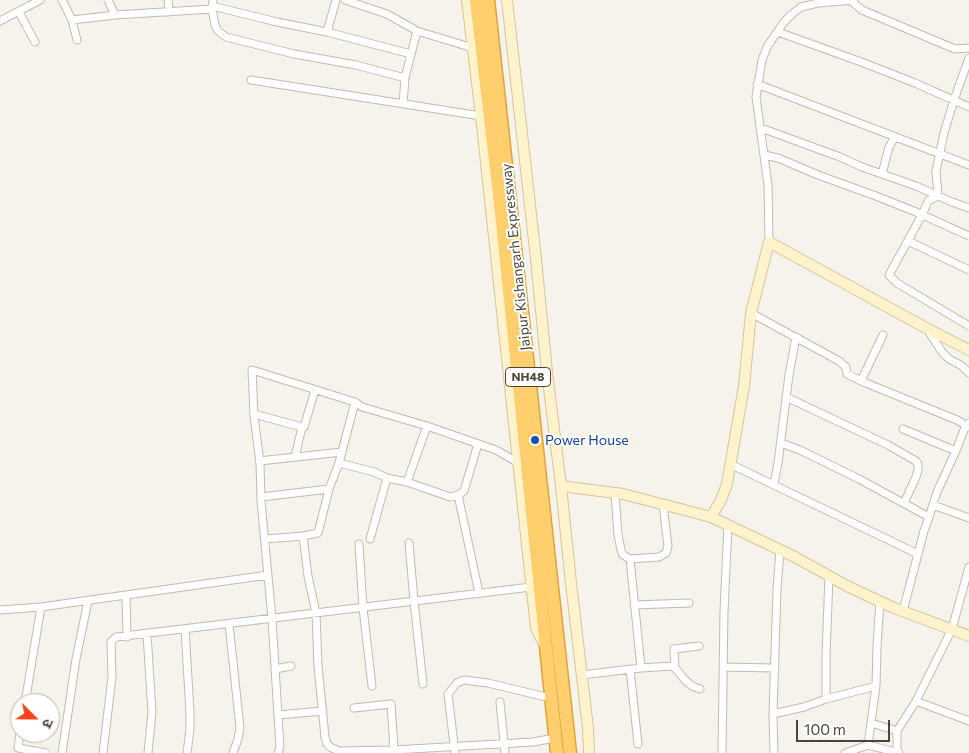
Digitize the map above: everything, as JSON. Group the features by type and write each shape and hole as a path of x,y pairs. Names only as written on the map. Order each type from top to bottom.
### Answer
{"highway":[{"name":"Jaipur Kishangarh Expressway","path":"476,0 502,224 557,753"},
{"name":"Jaipur Kishangarh Expressway","path":"488,0 570,753"}],"street":[{"path":"0,21 40,0"},
{"path":"62,0 72,20 77,40"},
{"path":"108,0 115,16"},
{"path":"168,0 168,12"},
{"path":"327,32 336,0"},
{"path":"345,0 388,14 418,31 473,48"},
{"path":"467,0 531,587 536,628 545,644"},
{"path":"507,0 547,372 562,486 588,728 589,753"},
{"path":"850,0 862,10 946,45 955,48 969,48"},
{"path":"711,517 721,500 727,484 744,386 751,313 769,242 768,185 756,97 762,60 767,47 778,32 792,14 801,7 818,3 854,0"},
{"path":"72,20 168,12 212,5 411,54"},
{"path":"212,5 218,32 226,37 294,54 356,65 405,78"},
{"path":"19,12 34,42"},
{"path":"403,104 405,78 418,31"},
{"path":"778,32 915,83 969,107"},
{"path":"938,196 936,171 944,133 969,59"},
{"path":"252,80 481,116"},
{"path":"758,84 969,166"},
{"path":"761,128 916,186 969,208"},
{"path":"882,174 889,147 895,137"},
{"path":"764,156 778,158 876,196 969,236"},
{"path":"938,196 928,201 889,275 897,283 969,326"},
{"path":"908,240 969,270"},
{"path":"769,242 969,350"},
{"path":"751,313 838,361 846,367 847,374 968,425 932,505 904,611"},
{"path":"926,328 942,352 969,373"},
{"path":"861,381 883,335"},
{"path":"774,484 796,337"},
{"path":"278,753 280,747 272,619 261,497 260,460 254,414 252,370 427,426 496,450 517,462"},
{"path":"295,457 302,428 304,427 315,390"},
{"path":"786,397 888,445 916,461 918,464 916,477 904,503"},
{"path":"265,539 318,533 355,402"},
{"path":"254,414 302,428"},
{"path":"408,482 427,426"},
{"path":"903,429 956,451"},
{"path":"781,443 800,450 860,479 928,517"},
{"path":"339,463 374,472 387,478 408,482 450,497 464,491 478,444"},
{"path":"260,460 342,452"},
{"path":"730,464 918,554"},
{"path":"370,539 387,478"},
{"path":"562,486 615,493 711,517 780,550 880,602 969,636"},
{"path":"261,497 329,489"},
{"path":"615,493 621,550 623,555 630,558 659,557 666,553 668,546 664,505"},
{"path":"458,495 479,593"},
{"path":"932,505 969,518"},
{"path":"722,753 724,611 728,525"},
{"path":"302,536 316,613 318,666 327,744 339,750 394,752 455,750 554,738"},
{"path":"409,543 423,684"},
{"path":"359,544 363,608 372,686"},
{"path":"774,753 776,588 780,550"},
{"path":"630,558 641,668"},
{"path":"845,753 868,745 898,753 897,731 916,700 952,629 969,567"},
{"path":"0,610 41,607 268,575"},
{"path":"826,699 829,576"},
{"path":"103,753 112,677 111,642 116,637 531,587"},
{"path":"126,595 127,637"},
{"path":"62,753 76,659 88,600"},
{"path":"868,745 876,686 880,602"},
{"path":"634,606 688,603"},
{"path":"27,693 41,607"},
{"path":"229,624 240,728 233,753"},
{"path":"185,630 190,712 187,753"},
{"path":"147,634 152,712 148,753"},
{"path":"675,668 674,649 699,646"},
{"path":"581,676 665,665 675,668 684,680 700,689"},
{"path":"275,669 291,666"},
{"path":"724,667 775,668"},
{"path":"630,669 638,744"},
{"path":"455,750 448,694 456,683 464,680 488,683 550,698"},
{"path":"773,714 876,686"},
{"path":"916,700 969,722"},
{"path":"500,702 505,753"},
{"path":"354,708 391,704 394,752"},
{"path":"278,715 323,711"},
{"path":"871,723 897,731"},
{"path":"17,751 46,753"}],"place":[{"name":"Power House","path":"535,440"}]}
